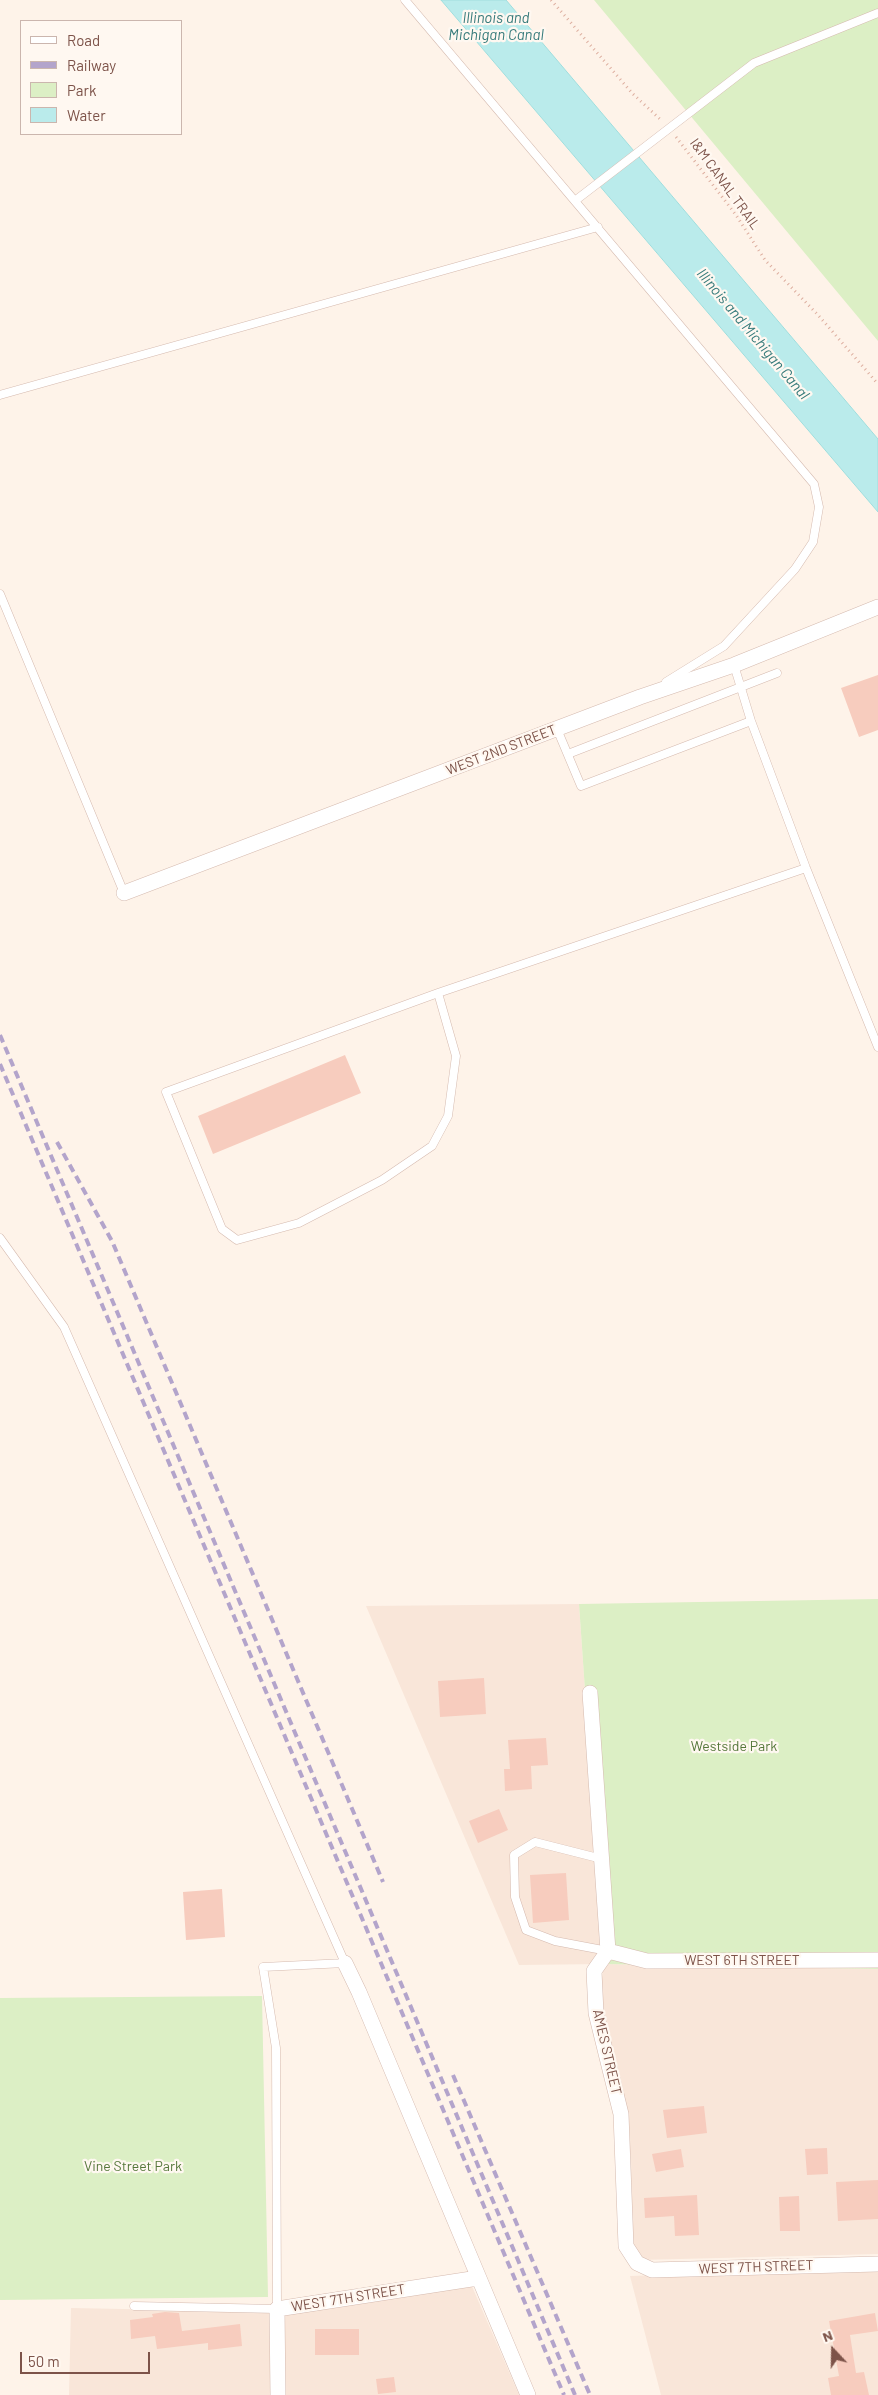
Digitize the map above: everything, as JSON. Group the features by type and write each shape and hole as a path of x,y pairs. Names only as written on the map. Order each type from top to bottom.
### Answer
{"street":[{"name":"WEST 2ND STREET","path":"124,893 557,728 734,665 878,607"},
{"path":"590,1693 608,1951"},
{"name":"WEST 6TH STREET","path":"608,1951 646,1961 878,1960"},
{"name":"AMES STREET","path":"608,1951 594,1971 596,2013 621,2114 626,2246 636,2263"},
{"path":"345,1963 359,1992 528,2395"},
{"name":"WEST 7TH STREET","path":"636,2263 652,2270 878,2264"},
{"name":"WEST 7TH STREET","path":"277,2309 478,2278"},
{"path":"277,2309 278,2395"}],"lane":[{"path":"406,0 814,484 819,506 814,542 795,569 724,646 640,697"},
{"path":"576,200 646,144 754,63 878,13"},
{"path":"0,395 598,227"},
{"path":"0,594 124,893"},
{"path":"734,665 751,721 806,868 878,1047"},
{"path":"568,754 777,673"},
{"path":"557,728 581,786 751,721"},
{"path":"438,993 456,1056 448,1116 432,1146 382,1180 299,1223 237,1240 222,1230 166,1092 438,993 806,868"},
{"path":"0,1238 64,1327 345,1963 263,1966 276,2048 277,2309 134,2306"},
{"path":"602,1859 535,1842 514,1855 515,1897 526,1930 555,1941 608,1951"}],"path":[{"name":"I&M CANAL TRAIL","path":"551,0 634,94 668,128 736,215 765,260 818,315 878,384"}],"shaded area":[{"path":"579,1604 604,1964 519,1965 366,1606"},
{"path":"604,1964 878,1969 878,2254 640,2260 632,2243 631,2160 626,2116 600,1995"},
{"path":"878,2268 878,2395 661,2395 630,2276"},
{"path":"471,2284 519,2395 69,2395 71,2308 280,2312"}],"green space":[{"path":"594,0 878,0 878,341"},
{"name":"Westside Park","path":"878,1599 878,1969 604,1964 579,1604"},
{"name":"Vine Street Park","path":"262,1996 268,2297 0,2300 0,1998"}],"water":[{"name":"Illinois and Michigan Canal","path":"441,0 506,0 878,439 878,512"}],"building":[{"path":"878,675 878,730 859,737 841,688"},
{"path":"345,1055 361,1093 213,1154 198,1116"},
{"path":"484,1678 486,1714 440,1717 438,1681"},
{"path":"546,1738 548,1765 531,1766 532,1789 505,1791 504,1769 510,1769 508,1740"},
{"path":"499,1809 508,1830 478,1843 469,1821"},
{"path":"566,1873 569,1920 533,1923 530,1875"},
{"path":"222,1889 225,1937 186,1940 183,1892"},
{"path":"704,2106 707,2133 667,2138 663,2110"},
{"path":"827,2148 828,2174 807,2175 805,2149"},
{"path":"681,2149 684,2167 656,2172 652,2154"},
{"path":"878,2180 878,2219 838,2221 836,2182"},
{"path":"697,2195 699,2235 675,2236 674,2216 645,2218 644,2198"},
{"path":"799,2196 800,2231 780,2231 779,2197"},
{"path":"165,2312 179,2313 182,2331 240,2324 242,2346 208,2350 208,2343 157,2349 155,2336 131,2339 130,2320 153,2317 152,2314"},
{"path":"875,2313 878,2331 850,2335 856,2373 864,2372 869,2395 831,2395 828,2378 839,2376 829,2321"},
{"path":"315,2329 359,2329 359,2355 315,2355"},
{"path":"394,2377 396,2392 378,2394 376,2379"}],"railway":[{"path":"0,1035 575,2395"},
{"path":"0,1064 564,2395"},
{"path":"57,1142 112,1241 383,1882"},
{"path":"453,2075 590,2395"}]}
